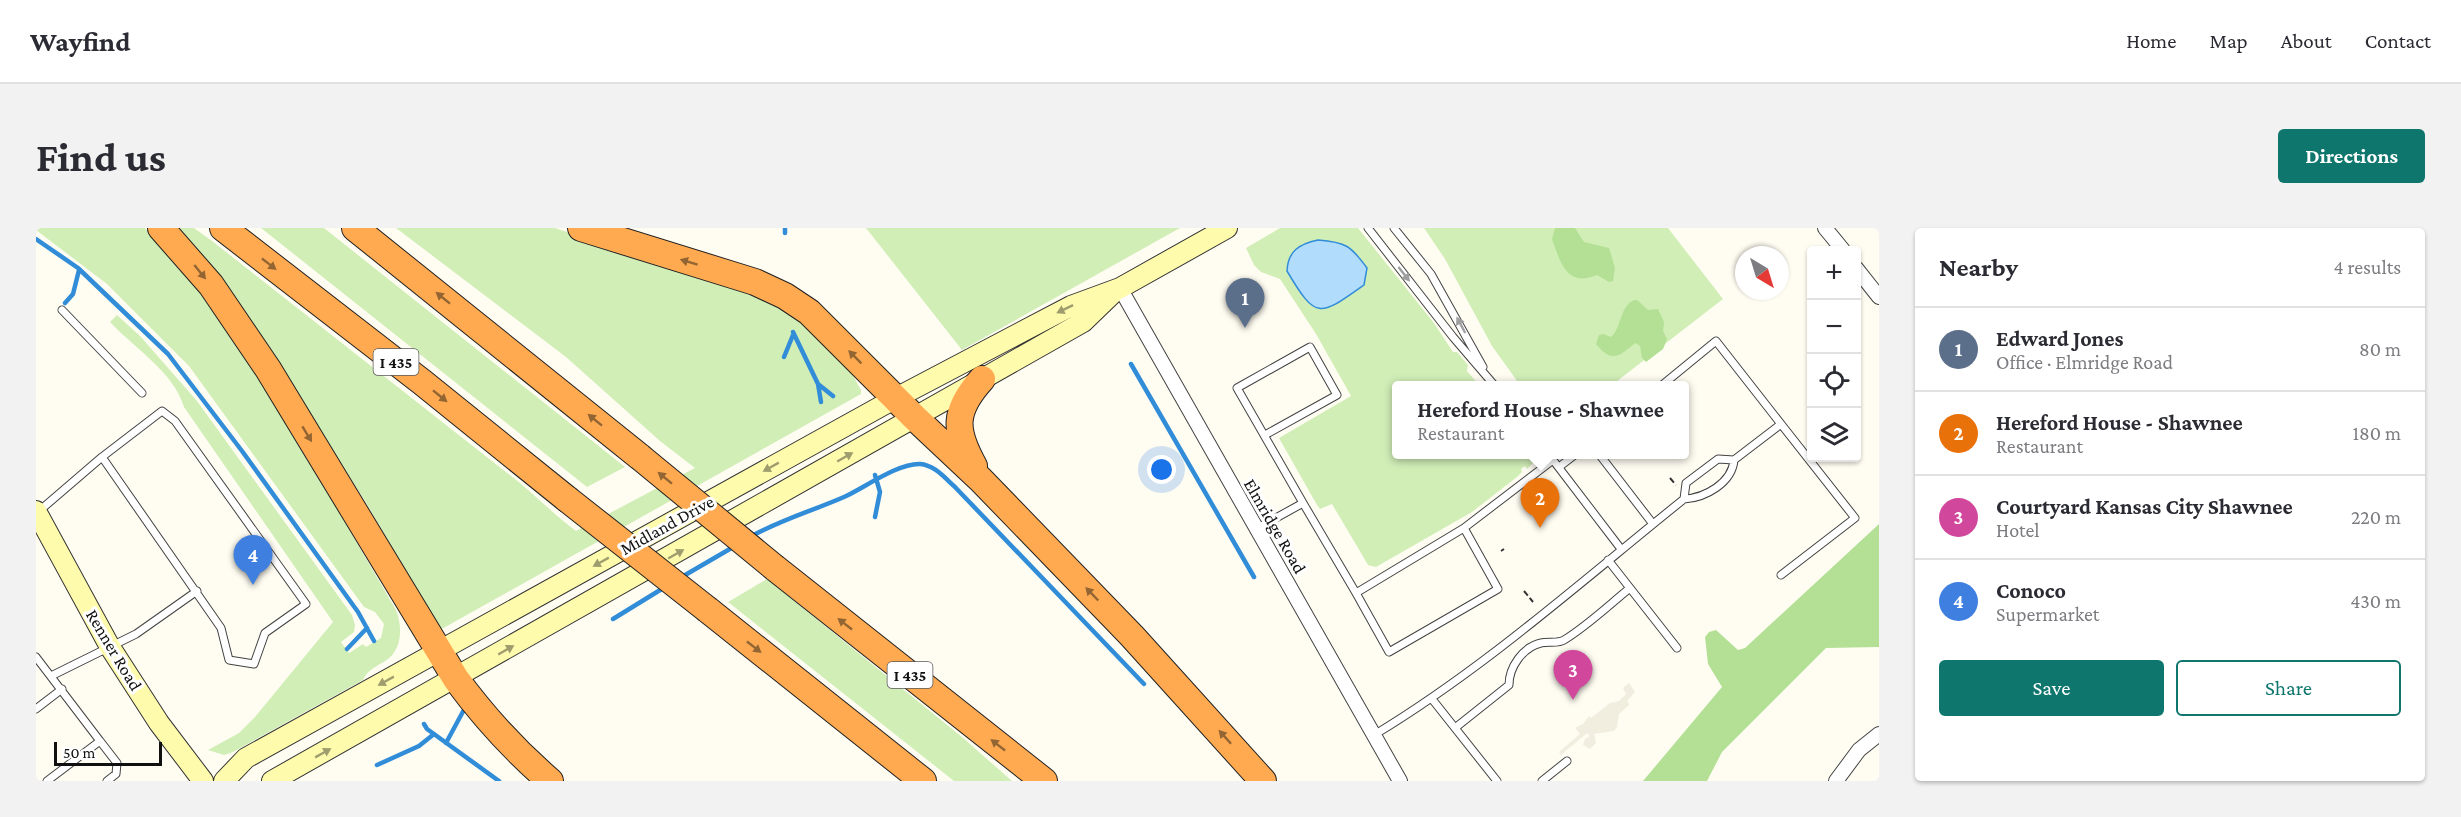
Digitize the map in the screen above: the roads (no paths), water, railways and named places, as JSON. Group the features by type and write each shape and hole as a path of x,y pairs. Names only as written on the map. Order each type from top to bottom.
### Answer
{"highway":[{"path":"161,228 211,285 245,334 345,496 437,652 479,710 508,743 550,781"},
{"name":"I 435","path":"223,228 422,382 923,781"},
{"name":"I 435","path":"355,228 775,568 1044,781"},
{"path":"581,228 754,282 785,296 809,312 981,480 1132,636 1263,781"},
{"path":"981,480 963,447 959,429 963,406 982,379"}],"main road":[{"name":"Midland Drive","path":"224,781 246,758 437,652 896,399 1071,306 1120,288 1227,228"},
{"name":"Midland Drive","path":"272,781 456,679 1083,322 1120,288"},
{"name":"Renner Road","path":"36,513 110,647 159,723 203,781"}],"street":[{"path":"1825,228 1840,246"},
{"path":"1861,273 1879,297"},
{"name":"Elmridge Road","path":"1120,288 1400,781"},
{"path":"1836,781 1859,750 1879,734"}],"lane":[{"path":"1368,228 1453,337 1491,381"},
{"path":"1394,228 1431,274 1488,377"},
{"path":"62,310 142,393"},
{"path":"1667,381 1716,341 1855,518 1781,575"},
{"path":"1265,435 1336,395 1310,347 1237,388 1389,652 1498,589 1464,528"},
{"path":"36,513 102,458 162,411 175,421 306,604 265,633 254,664 229,660 221,628 102,458"},
{"path":"1374,735 1432,699 1684,499 1704,495 1728,477 1734,460 1781,424"},
{"path":"1356,593 1464,528 1549,459"},
{"path":"1553,459 1622,549"},
{"path":"1559,467 1569,459"},
{"path":"1603,459 1653,524"},
{"path":"1684,499 1686,483 1718,459 1734,460"},
{"path":"1256,529 1303,503"},
{"path":"1608,560 1677,648"},
{"path":"1455,728 1509,685 1514,665 1529,649 1539,643 1561,642 1630,588"},
{"path":"51,676 136,634 197,591"},
{"path":"36,657 117,763 116,774 107,781"},
{"path":"36,709 62,689"},
{"path":"1432,699 1497,781"},
{"path":"47,781 100,741"},
{"path":"1542,781 1567,761"}],"water":[{"path":"1318,240 1347,246 1367,268 1364,285 1328,308 1312,305 1287,271 1292,253 1300,246"}],"waterway":[{"path":"785,228 785,233"},
{"path":"36,239 78,268 168,354 242,451 358,612 374,641"},
{"path":"65,303 73,294 79,270"},
{"path":"793,332 818,384 833,396"},
{"path":"784,357 793,335"},
{"path":"1131,364 1254,577"},
{"path":"818,384 821,402"},
{"path":"750,537 844,497 902,467 925,465 939,472 954,486 1144,684"},
{"path":"875,475 880,492 875,517"},
{"path":"680,578 735,546"},
{"path":"613,619 665,587"},
{"path":"347,649 367,628"},
{"path":"446,743 466,706"},
{"path":"424,724 427,729 499,781"},
{"path":"377,765 419,746 434,734"}],"place":[{"name":"Edward Jones","path":"1245,328"},
{"name":"Hereford House - Shawnee","path":"1540,528"},
{"name":"Conoco","path":"253,585"},
{"name":"Courtyard Kansas City Shawnee","path":"1573,700"}]}
